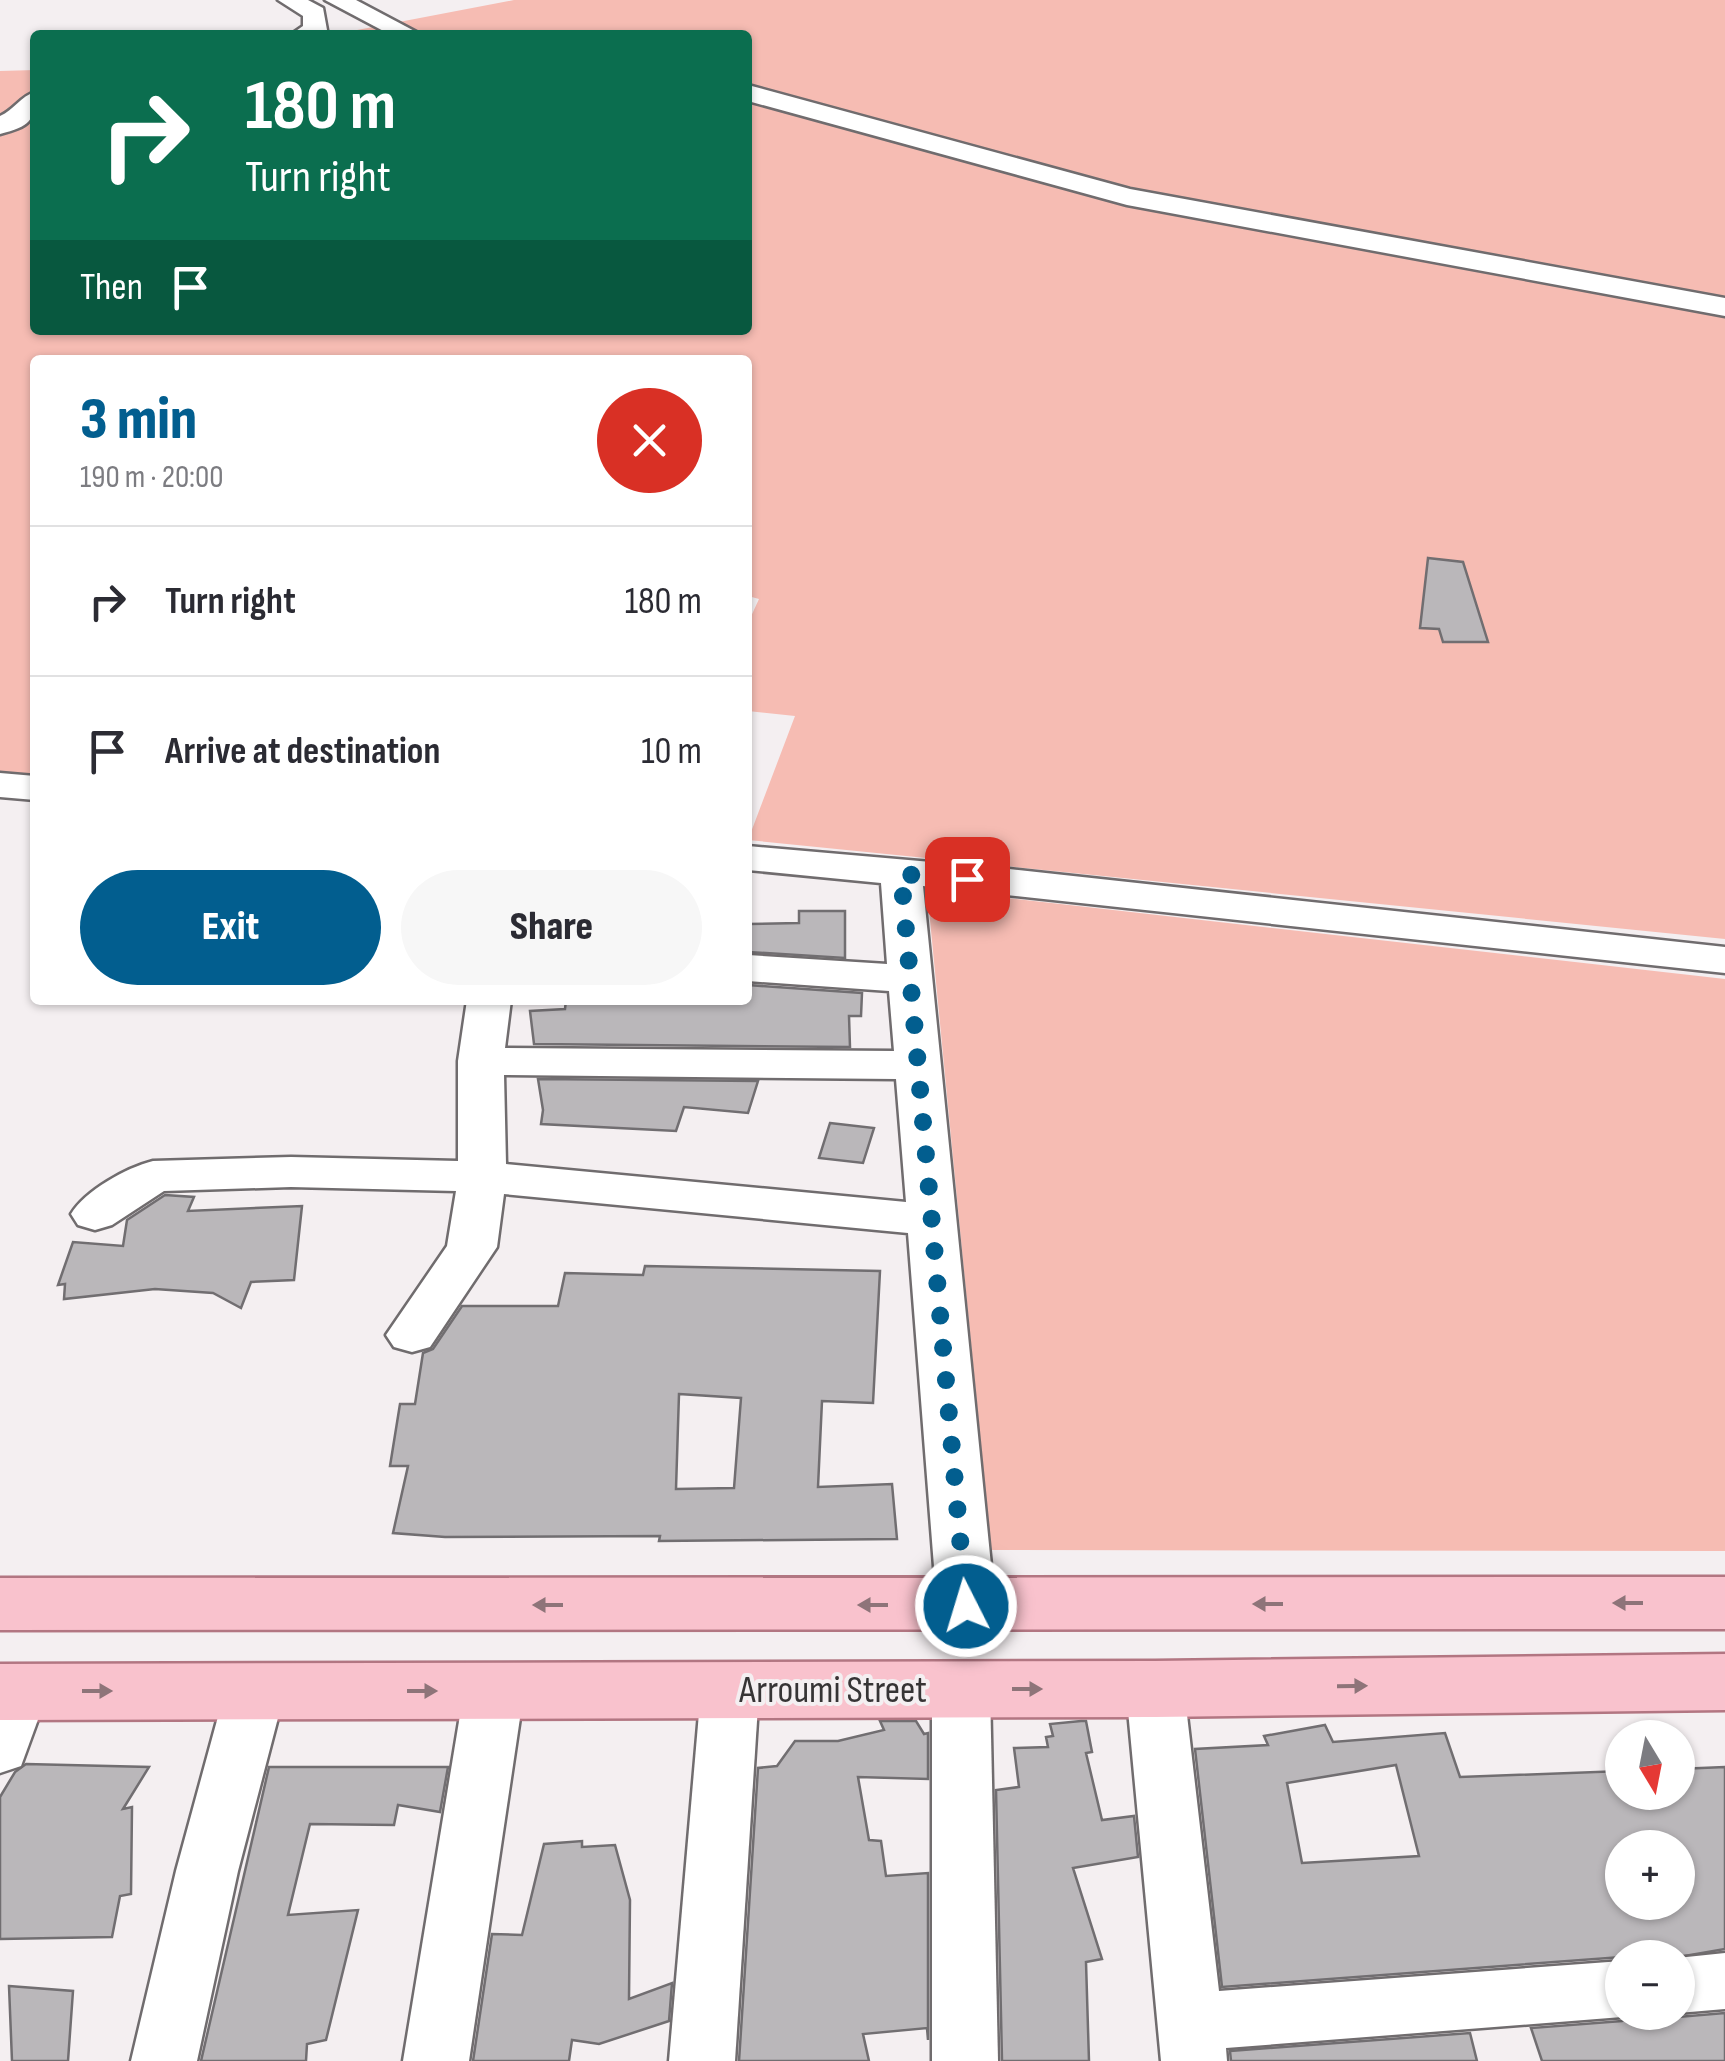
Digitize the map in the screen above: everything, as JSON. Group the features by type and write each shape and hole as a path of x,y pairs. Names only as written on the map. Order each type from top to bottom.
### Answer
{"main road":[{"path":"0,1604 966,1606 1725,1602"},
{"name":"Arroumi Street","path":"6,1711 255,1691 1156,1689 1725,1682"}],"street":[{"path":"290,0 315,13 315,30"},
{"path":"337,0 400,30"},
{"path":"752,94 1127,197 1725,307"},
{"path":"0,126 22,116 30,106"},
{"path":"0,785 30,788"},
{"path":"752,858 1725,960"},
{"path":"901,874 966,1606"},
{"path":"752,968 911,979"},
{"path":"412,1335 472,1247 482,1177 481,1061 489,1005"},
{"path":"481,1061 919,1065"},
{"path":"95,1214 153,1176 291,1172 482,1177 933,1220"},
{"path":"960,1689 964,2061"},
{"path":"1156,1689 1192,2041 1605,1991"},
{"path":"436,2061 494,1690"},
{"path":"702,2061 730,1690"},
{"path":"164,2061 206,1871 255,1691"},
{"path":"1695,1984 1725,1981"}],"shaded area":[{"path":"514,0 1725,0 1725,939 752,840 752,829 795,716 752,711 752,614 759,599 752,597 752,355 30,355 30,774 0,771 0,71 30,70 30,335 752,335 752,30 357,30"},
{"path":"927,889 1725,979 1725,1551 991,1550"}],"building":[{"path":"1428,558 1463,562 1488,642 1443,642 1439,629 1420,628"},
{"path":"799,911 845,911 845,958 752,952 752,924 799,923"},
{"path":"752,985 862,993 861,1016 849,1016 850,1047 534,1044 530,1011 565,1009 565,1005 752,1005"},
{"path":"538,1079 758,1081 748,1113 684,1107 676,1131 541,1124"},
{"path":"830,1123 874,1128 863,1163 819,1158"},
{"path":"165,1195 194,1197 188,1211 302,1206 294,1280 251,1282 241,1308 213,1293 155,1289 64,1299 65,1284 58,1285 73,1242 123,1246 127,1220"},
{"path":"645,1266 880,1271 873,1403 822,1401 818,1487 892,1484 897,1539 659,1541 660,1536 445,1537 393,1533 408,1466 390,1466 400,1404 415,1404 423,1353 433,1349 462,1306 558,1306 565,1273 643,1275","holes":["679,1394 741,1398 734,1488 676,1489"]},
{"path":"880,1721 916,1721 924,1734 928,1733 928,1779 858,1777 869,1840 881,1841 886,1876 928,1873 928,2040 927,2028 863,2034 869,2061 739,2061 758,1768 777,1766 795,1741 838,1741 884,1730"},
{"path":"1086,1721 1092,1752 1086,1753 1102,1820 1134,1816 1138,1857 1073,1868 1102,1959 1086,1962 1089,2061 1002,2061 996,1790 1019,1787 1014,1748 1048,1747 1046,1737 1053,1736 1050,1724"},
{"path":"1325,1725 1333,1742 1445,1733 1460,1777 1605,1772 1605,1810 1695,1810 1695,1768 1725,1767 1725,1949 1695,1954 1695,1940 1605,1940 1605,1958 1222,1987 1195,1749 1268,1745 1264,1736","holes":["1396,1765 1419,1856 1302,1863 1287,1783"]},
{"path":"26,1764 149,1767 123,1809 132,1807 131,1894 120,1896 112,1937 0,1939 0,1797 15,1772"},
{"path":"269,1767 448,1767 440,1812 398,1805 394,1825 310,1824 288,1915 358,1910 326,2040 307,2044 306,2061 201,2061"},
{"path":"582,1841 582,1847 615,1845 630,1900 629,1999 672,1983 669,2021 599,2044 572,2040 569,2061 473,2061 492,1934 522,1935 544,1844"},
{"path":"9,1986 73,1991 68,2061 12,2061"},
{"path":"1725,2013 1725,2061 1542,2061 1531,2028 1605,2022 1605,2030 1695,2030 1695,2016"},
{"path":"1470,2033 1477,2061 1231,2061 1230,2051"}],"route":[{"path":"966,1606 901,874 967,879"}]}
